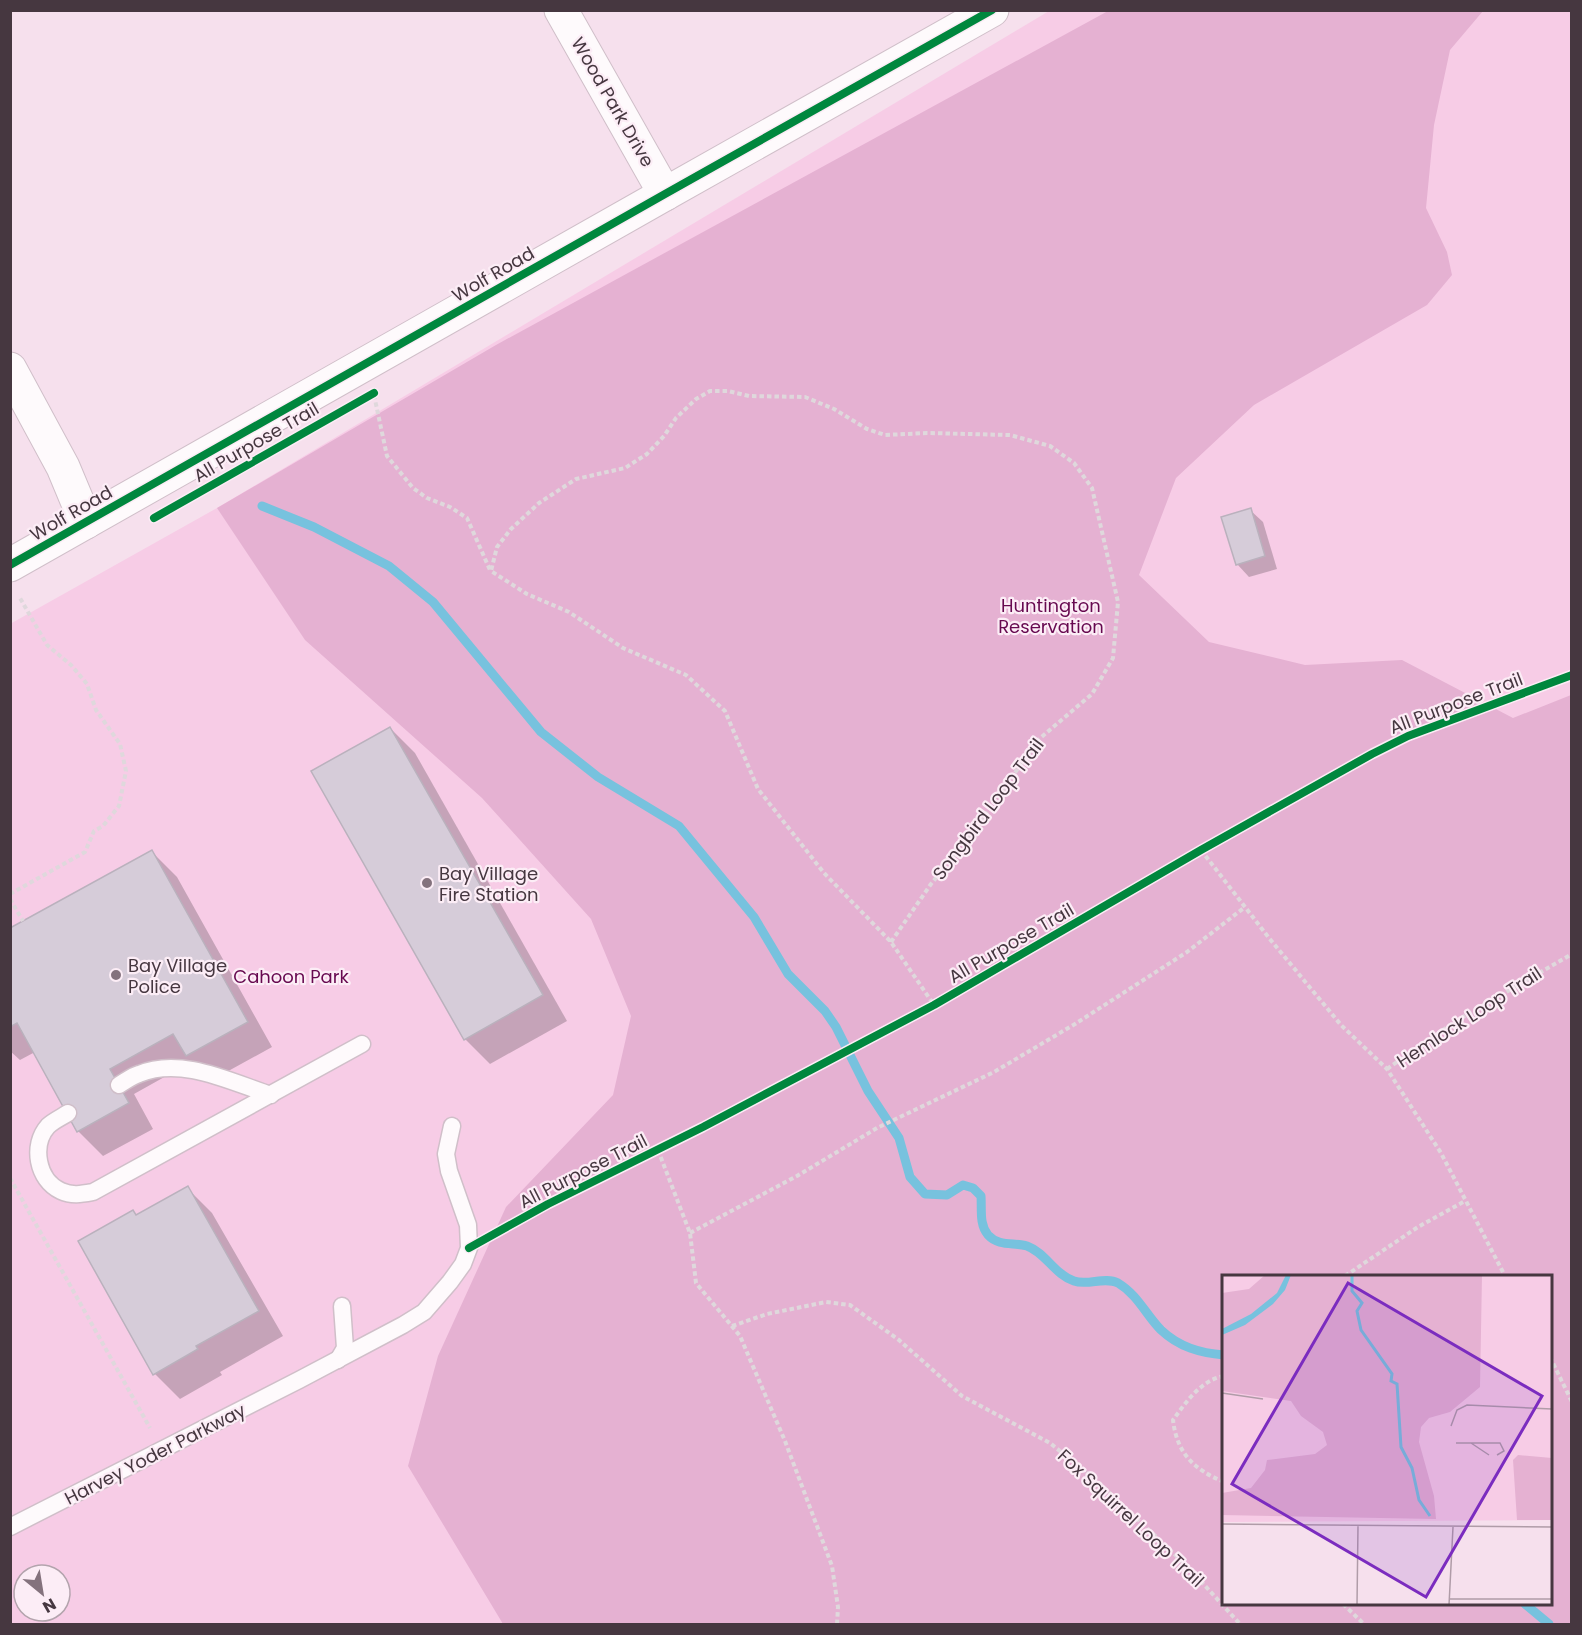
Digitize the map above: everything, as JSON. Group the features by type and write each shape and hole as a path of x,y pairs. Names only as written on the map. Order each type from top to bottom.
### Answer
{"street":[{"name":"Wood Park Drive","path":"561,10 665,194"},
{"name":"Wolf Road","path":"10,565 993,10"},
{"path":"10,369 63,467 86,522"}],"lane":[{"path":"68,1113 48,1126 38,1144 39,1162 45,1177 58,1190 74,1195 93,1192 362,1044"},
{"path":"119,1085 146,1072 194,1070 271,1095"},
{"name":"Harvey Yoder Parkway","path":"10,1527 338,1360 424,1312 463,1264 469,1248 468,1225 449,1171 446,1154 452,1126"},
{"path":"338,1360 345,1348 342,1306"}],"path":[{"path":"364,398 374,393 387,456 412,488 467,518 491,571 527,594 570,612 622,648 686,675 725,711 758,789 824,873 891,942 934,1005"},
{"path":"20,598 47,645 71,665 87,684 96,710 120,744 126,771 119,806 103,826 94,831 86,852 10,897 23,921"},
{"path":"1190,856 1210,845"},
{"path":"1201,850 1341,1025 1387,1069"},
{"path":"690,1233 797,1176 877,1128 994,1072 1075,1024 1187,952 1245,907"},
{"path":"658,1150 690,1233 696,1283 740,1336 785,1441 832,1566 838,1607 837,1624"},
{"path":"10,1178 162,1450"},
{"path":"1346,1275 1418,1227 1465,1201"},
{"path":"1552,1359 1572,1402"},
{"path":"1222,1376 1211,1378 1189,1399 1173,1420 1175,1437 1185,1456 1204,1474 1222,1481"},
{"path":"1344,1605 1364,1624"}],"green space":[{"name":"Huntington Reservation","path":"1049,11 1571,11 1571,1624 11,1624 10,624 217,508"},
{"name":"Huntington Reservation","path":"1108,11 1483,11 1450,50 1434,125 1426,208 1447,252 1452,275 1427,305 1254,405 1176,478 1139,575 1209,642 1305,665 1402,660 1513,718 1571,695 1571,1624 503,1624 408,1466 438,1356 506,1207 613,1095 631,1016 591,919 482,798 305,640 217,508 496,345"}],"building":[{"path":"1251,508 1265,556 1236,565 1221,517"},
{"name":"Bay Village Fire Station","path":"390,727 543,995 464,1040 311,771"},
{"name":"Bay Village Police","path":"152,850 248,1022 186,1056 173,1034 110,1069 129,1103 77,1132 17,1023 10,1027 10,928"},
{"path":"188,1186 259,1311 196,1346 198,1349 153,1375 78,1241 133,1210 136,1215"}],"waterway":[{"path":"262,506 314,527 389,566 433,602 541,732 598,777 679,826 754,917 788,974 825,1011 836,1027 868,1091 899,1138 910,1177 925,1194 947,1195 963,1185 973,1188 981,1196 983,1226 992,1239 1034,1249 1061,1274 1074,1281 1108,1280 1118,1283 1136,1299 1161,1330 1175,1341 1198,1351 1222,1355"},
{"path":"1526,1605 1549,1624"}],"cycle path":[{"name":"All Purpose Trail","path":"10,565 992,10"},
{"name":"All Purpose Trail","path":"154,518 374,393"},
{"name":"All Purpose Trail","path":"469,1248 548,1204 703,1127 934,1005 1372,754 1408,736 1572,675"}],"place":[{"name":"Bay Village Fire Station","path":"427,883"},
{"name":"Bay Village Police","path":"116,975"}],"park label":[{"name":"Cahoon Park","path":"291,976"}]}
